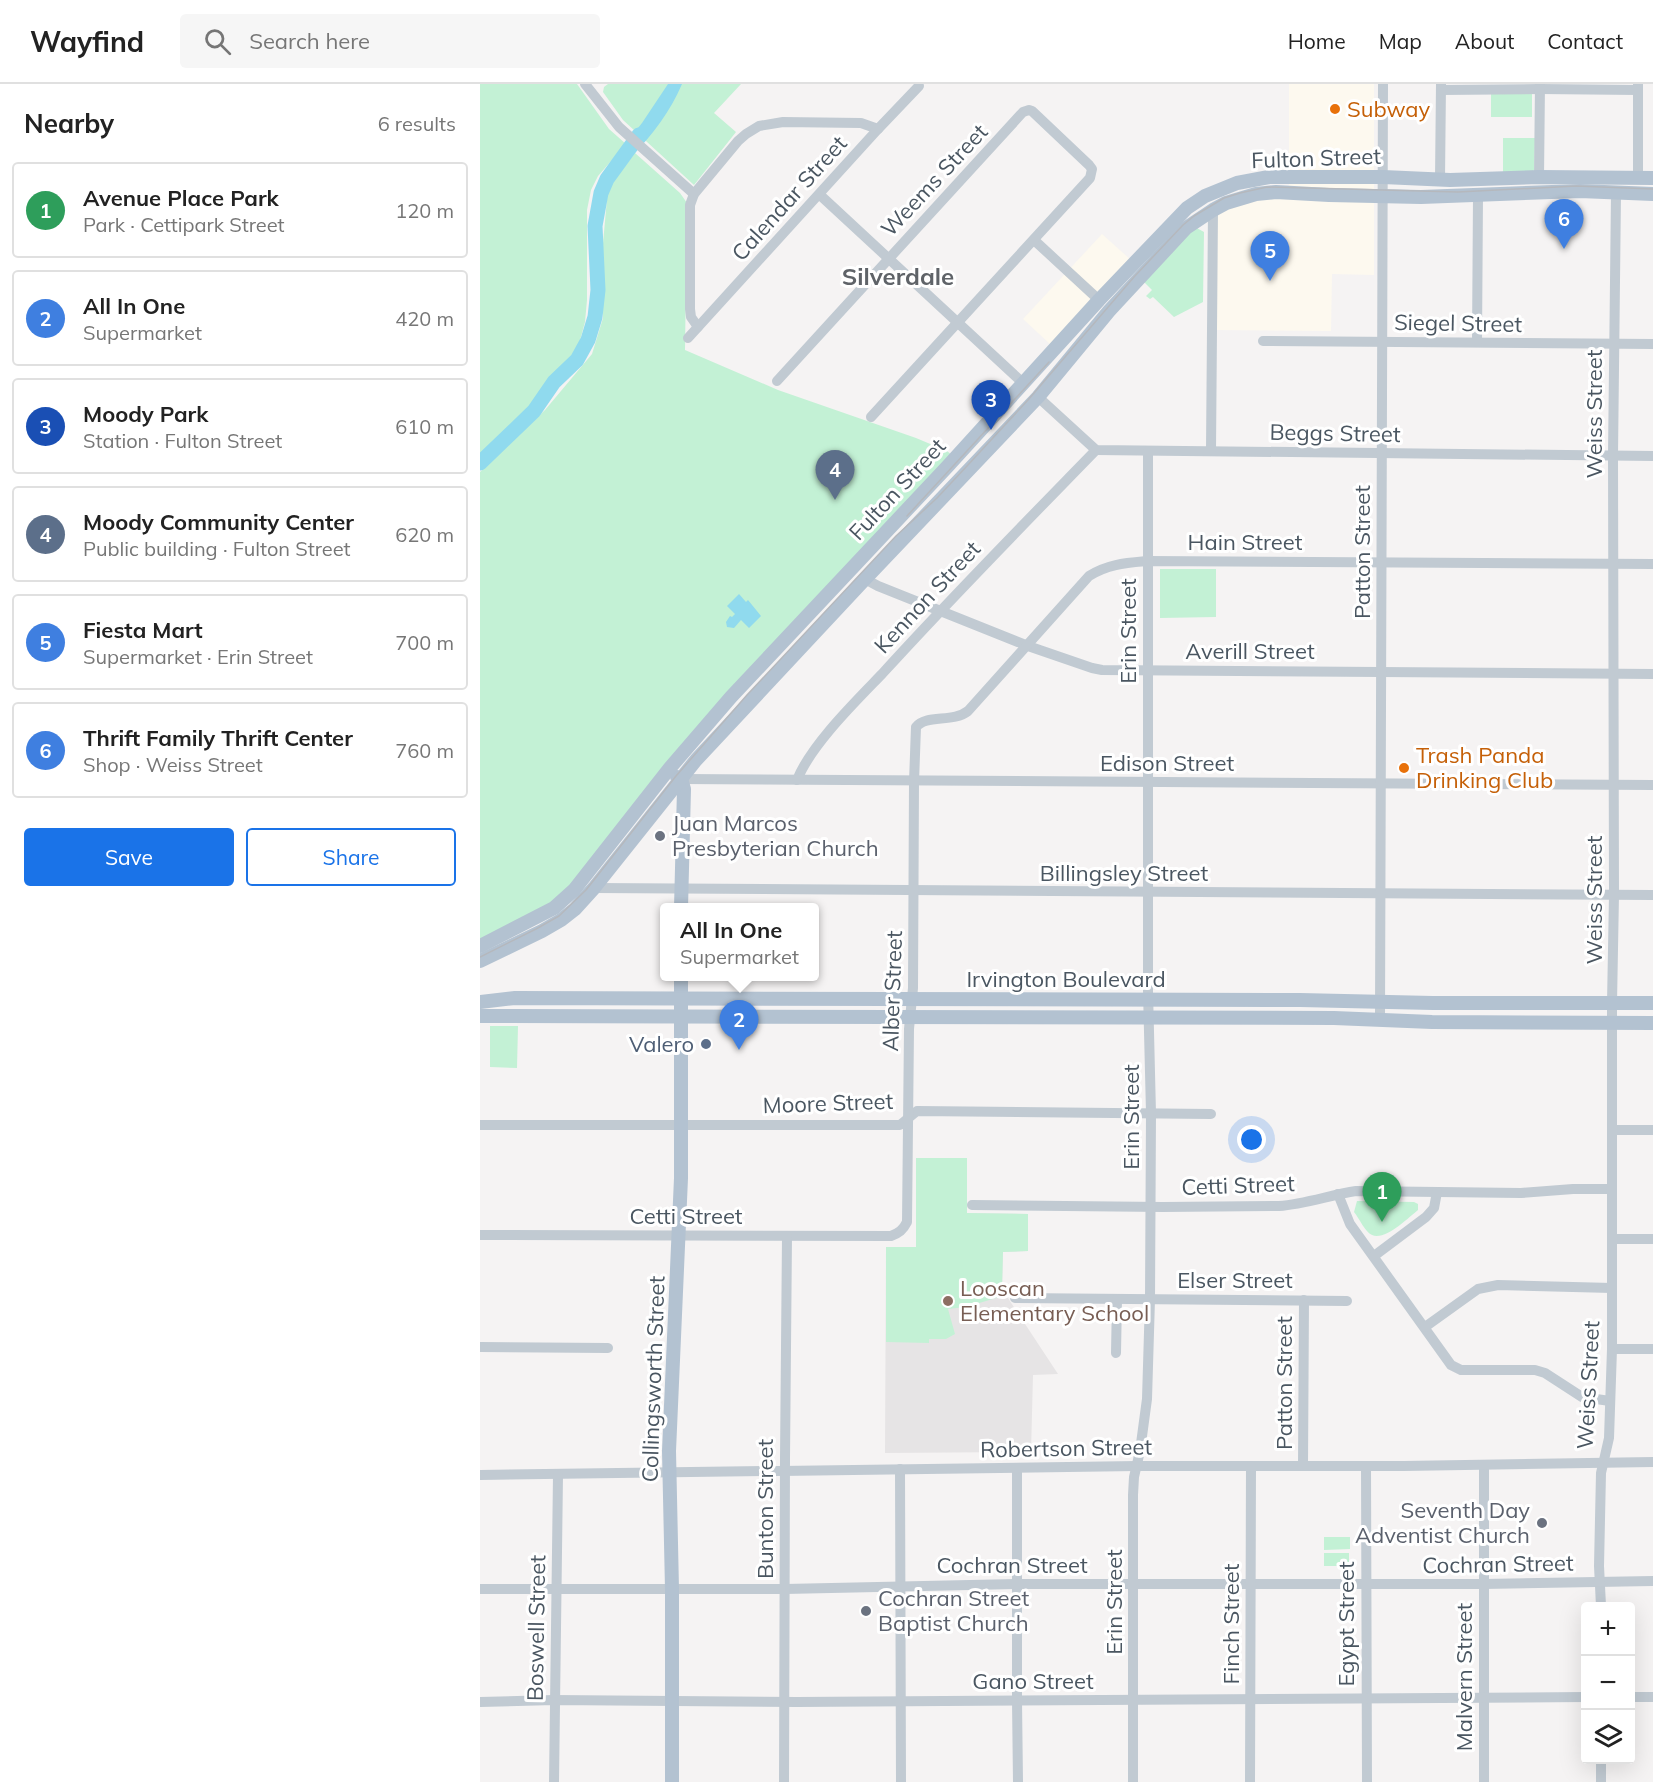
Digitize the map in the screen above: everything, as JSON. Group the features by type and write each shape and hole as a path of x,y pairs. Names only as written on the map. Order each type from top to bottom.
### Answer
{"main road":[{"name":"Fulton Street","path":"480,946 554,908 574,890 669,769 731,697 803,622 1099,300 1187,208 1204,196 1237,183 1269,177 1653,178"},
{"name":"Fulton Street","path":"480,961 536,934 575,909 704,752 1038,397 1109,311 1186,228 1213,210 1256,194 1286,191 1383,196 1478,196 1580,191 1653,194"},
{"path":"669,769 681,779 684,789 681,903"},
{"name":"Collingsworth Street","path":"672,1782 670,1471 679,1236 681,981"},
{"name":"Irvington Boulevard","path":"480,1002 515,998 563,998 1653,1003"},
{"path":"561,1016 563,998"},
{"path":"776,999 776,1016"},
{"path":"1030,999 1031,1017"},
{"path":"1300,1000 1300,1018"},
{"path":"1505,1023 1506,1003"},
{"name":"Irvington Boulevard","path":"480,1016 1300,1018 1432,1022 1653,1023"}],"street":[{"name":"Patton Street","path":"1380,1020 1383,84"},
{"path":"589,86 624,132 694,194"},
{"name":"Calendar Street","path":"688,338 920,86"},
{"path":"1539,177 1540,86"},
{"path":"1440,179 1441,87 1540,86 1638,87 1638,178"},
{"name":"Weems Street","path":"777,381 1023,112 1029,110 1035,113 1092,169 1092,174 1082,187 1034,240"},
{"path":"698,327 691,317 689,291 690,205 694,194 738,141 753,129 766,124 783,122 861,123 878,129"},
{"name":"Weiss Street","path":"1601,1602 1599,1566 1601,1473 1609,1438 1612,1349 1614,784 1612,456 1616,194"},
{"path":"820,195 1023,383"},
{"path":"1477,342 1478,196"},
{"path":"1211,450 1213,210"},
{"path":"871,417 1034,240 1099,300"},
{"name":"Siegel Street","path":"1263,341 1653,344"},
{"path":"1038,397 1096,450"},
{"name":"Beggs Street","path":"1096,450 1653,456"},
{"name":"Kennon Street","path":"797,780 808,758 828,734 939,611 1096,450"},
{"name":"Erin Street","path":"1133,1782 1133,1496 1147,1399 1150,1299 1148,451"},
{"name":"Hain Street","path":"915,738 915,728 923,721 956,718 969,711 1089,576 1112,564 1148,561 1653,564"},
{"name":"Averill Street","path":"865,579 1029,646 1102,670 1653,674"},
{"name":"Alber Street","path":"891,1236 904,1229 907,1222 915,738"},
{"name":"Edison Street","path":"681,779 914,782 1653,784"},
{"name":"Billingsley Street","path":"594,888 1653,895"},
{"name":"Moore Street","path":"480,1125 900,1125 917,1111 1211,1114"},
{"path":"1612,1130 1653,1130"},
{"name":"Cetti Street","path":"972,1205 1280,1206 1296,1205 1356,1191 1521,1192 1612,1189"},
{"path":"1374,1256 1426,1217 1434,1208 1437,1192"},
{"path":"1338,1194 1350,1224 1451,1365 1461,1370 1535,1370 1545,1373 1582,1397 1610,1401"},
{"name":"Cetti Street","path":"480,1235 891,1236"},
{"name":"Bunton Street","path":"784,1782 784,1470 788,1236"},
{"path":"1612,1239 1653,1239"},
{"path":"1425,1328 1478,1289 1498,1285 1612,1288"},
{"name":"Elser Street","path":"1015,1298 1347,1301"},
{"path":"1116,1353 1117,1299"},
{"name":"Patton Street","path":"1303,1465 1305,1300"},
{"path":"480,1347 608,1348"},
{"path":"1612,1349 1653,1349"},
{"name":"Robertson Street","path":"480,1475 670,1471 1653,1462"},
{"name":"Malvern Street","path":"1484,1465 1484,1782"},
{"name":"Finch Street","path":"1250,1782 1251,1466"},
{"name":"Egypt Street","path":"1366,1466 1367,1782"},
{"path":"1017,1468 1018,1782"},
{"path":"900,1469 901,1782"},
{"name":"Boswell Street","path":"554,1782 558,1475"},
{"name":"Cochran Street","path":"480,1589 785,1588 1016,1584 1483,1584 1653,1581"},
{"name":"Gano Street","path":"480,1701 785,1702 1581,1697"},
{"path":"1635,1697 1653,1697"},
{"path":"1601,1764 1601,1782"}],"shaded area":[{"path":"1289,84 1374,84 1374,275 1332,274 1331,331 1215,330 1217,215 1222,207 1289,194"},
{"path":"1102,234 1131,260 1052,346 1023,319"},
{"name":"Looscan Elementary School","path":"916,1158 967,1158 967,1213 1028,1214 1028,1251 1003,1252 1002,1289 1058,1374 1033,1375 1031,1452 885,1453 886,1247 916,1247"}],"green space":[{"path":"480,84 577,84 609,129 626,144 598,176 591,190 587,210 587,300 585,322 579,344 572,357 531,406 480,454"},
{"path":"608,84 741,84 714,113 736,132 694,185 623,120 603,92 604,87"},
{"path":"1491,92 1532,92 1532,117 1491,117"},
{"path":"1503,138 1535,138 1534,170 1531,174 1503,174"},
{"path":"635,153 680,193 687,203 685,350 778,390 916,438 947,451 953,456 562,897 480,944 480,472 545,410 592,354 603,318 603,243 608,188"},
{"path":"1195,227 1204,232 1203,302 1174,317 1153,297 1150,299 1146,296 1152,290 1144,282"},
{"path":"1160,569 1216,569 1216,617 1160,618"},
{"path":"490,1026 518,1026 517,1068 490,1067"},
{"path":"916,1158 967,1158 967,1213 1028,1214 1028,1251 1003,1252 1002,1289 1006,1295 966,1307 948,1309 955,1334 946,1339 929,1339 929,1343 886,1342 886,1247 916,1247"},
{"path":"1357,1201 1414,1202 1418,1204 1418,1210 1390,1232 1377,1236 1367,1231 1354,1212"},
{"path":"1324,1537 1350,1537 1350,1549 1324,1550"},
{"path":"1324,1553 1349,1553 1349,1566 1324,1566"}],"water":[{"path":"668,84 682,84 660,122 632,156 623,147"},
{"path":"739,594 746,602 748,600 761,616 749,628 741,620 734,628 727,627 726,622 730,616 735,614 727,606"}],"waterway":[{"path":"480,463 534,411 554,382 577,360 588,340 595,317 598,290 595,226 601,193 607,179 639,135"}],"tram line":[{"path":"480,957 559,916 586,890 676,776 747,695 896,536 967,466 1028,400 1134,277 1194,216 1224,198 1267,187 1458,192 1576,186 1653,189"},
{"path":"907,516 1049,362"}],"place":[{"name":"Subway","path":"1335,109"},
{"name":"Thrift Family Thrift Center","path":"1564,249"},
{"name":"Fiesta Mart","path":"1270,281"},
{"name":"Moody Park","path":"991,430"},
{"name":"Moody Community Center","path":"835,500"},
{"name":"Trash Panda Drinking Club","path":"1404,768"},
{"name":"Juan Marcos Presbyterian Church","path":"660,836"},
{"name":"Valero","path":"706,1044"},
{"name":"All In One","path":"739,1050"},
{"name":"Avenue Place Park","path":"1382,1222"},
{"name":"Looscan Elementary School","path":"948,1301"},
{"name":"Seventh Day Adventist Church","path":"1542,1523"},
{"name":"Cochran Street Baptist Church","path":"866,1611"}],"district":[{"name":"Silverdale","path":"898,277"}]}
